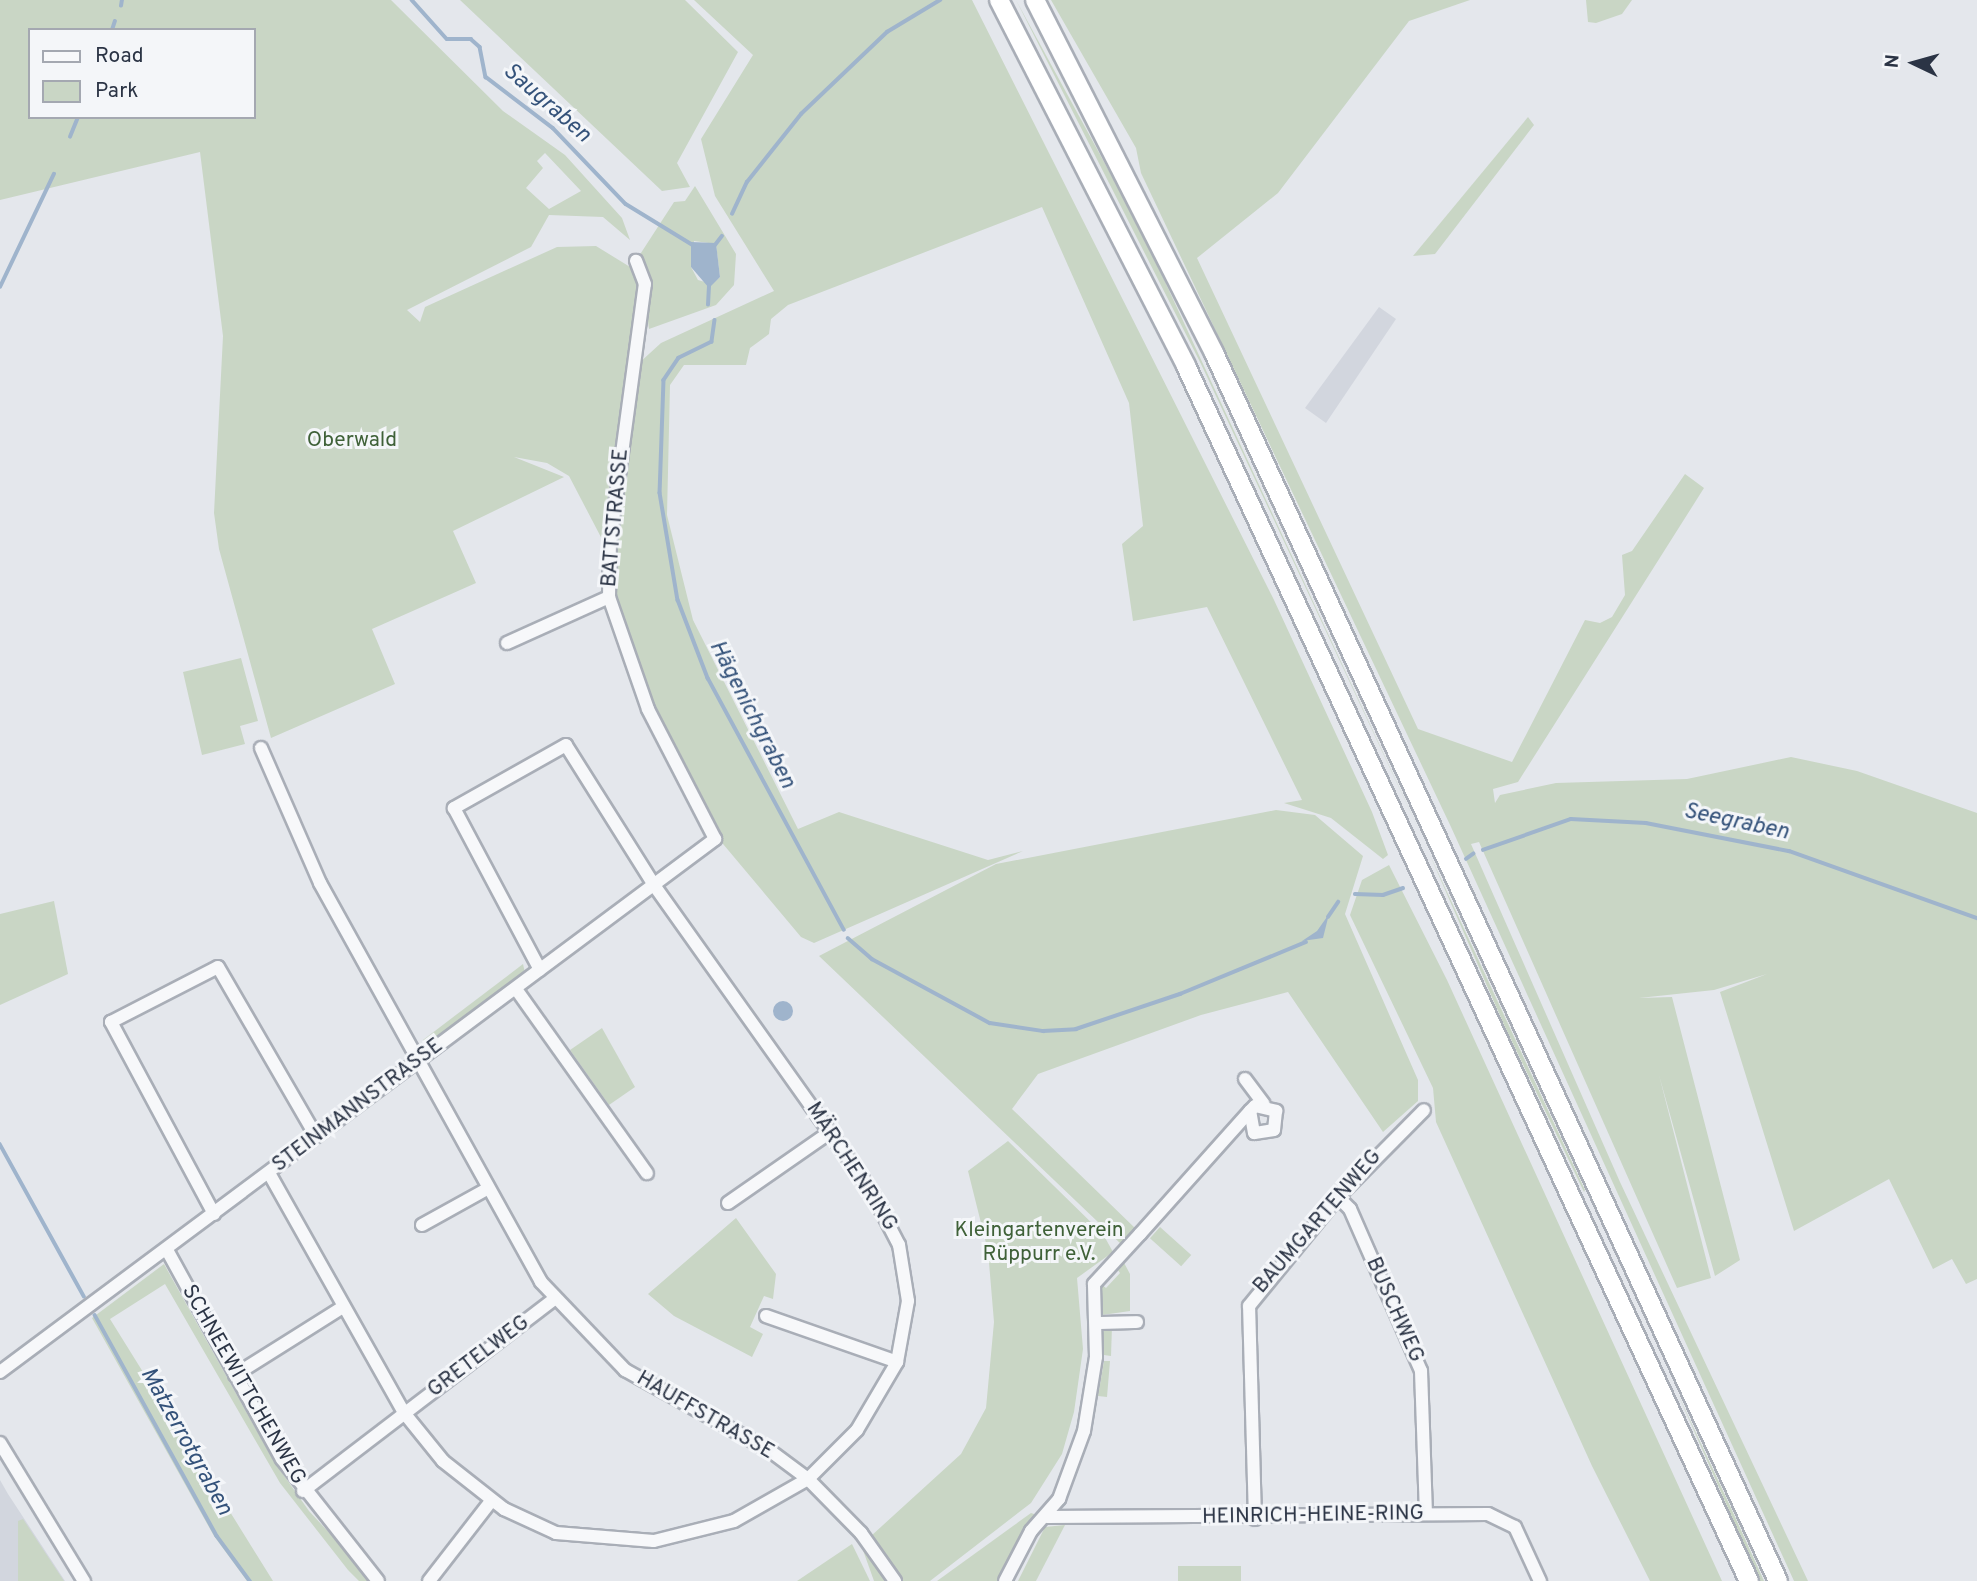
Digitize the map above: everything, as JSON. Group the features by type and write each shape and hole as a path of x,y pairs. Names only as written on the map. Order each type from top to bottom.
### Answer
{"highway":[{"path":"999,0 1186,366 1749,1581"},
{"path":"1035,0 1214,353 1452,878 1778,1581"}],"street":[{"name":"BATTSTRASSE","path":"636,261 645,284 610,542 609,597 648,709 715,839"},
{"path":"507,643 609,597"},
{"name":"MÄRCHENRING","path":"269,1172 404,1414 443,1461 491,1501 556,1533 654,1541 734,1521 808,1479 862,1423 897,1362 908,1301 900,1245 830,1132 654,885 566,745 459,800 456,816 540,970"},
{"name":"HAUFFSTRASSE","path":"261,748 304,852 416,1063 487,1189 554,1299 649,1388 769,1450 808,1479 861,1534 895,1581"},
{"name":"STEINMANNSTRASSE","path":"0,1372 715,839"},
{"path":"214,1214 111,1022 218,967 316,1136"},
{"path":"516,989 647,1173"},
{"path":"1245,1079 1264,1104 1278,1116 1270,1133 1251,1129 1250,1111"},
{"path":"1005,1581 1031,1531 1047,1517 1084,1431 1097,1323 1094,1284 1250,1111 1264,1104"},
{"name":"BAUMGARTENWEG","path":"1255,1519 1249,1306 1338,1197 1424,1110"},
{"path":"728,1203 830,1132"},
{"path":"422,1226 487,1189"},
{"name":"BUSCHWEG","path":"1338,1197 1350,1209 1421,1371 1426,1514"},
{"name":"SCHNEEWITTCHENWEG","path":"167,1250 235,1375 303,1491 378,1581"},
{"name":"GRETELWEG","path":"303,1491 554,1299"},
{"path":"235,1375 343,1307"},
{"path":"766,1316 897,1362"},
{"path":"1097,1323 1136,1322"},
{"path":"0,1443 85,1581"},
{"path":"429,1581 491,1501"},
{"name":"HEINRICH-HEINE-RING","path":"1047,1517 1255,1519 1426,1514 1500,1516 1515,1527 1540,1581"}],"shaded area":[{"path":"1379,307 1396,319 1326,423 1305,408"},
{"path":"0,1480 8,1494 65,1581 0,1581"}],"green space":[{"name":"Oberwald","path":"0,0 391,0 503,111 565,155 622,218 630,240 603,217 549,215 531,247 407,310 420,322 425,307 557,247 596,246 635,270 639,288 604,543 569,476 547,463 514,457 564,477 453,531 476,583 372,629 395,684 271,738 219,549 214,513 223,336 200,152 0,200","holes":["545,153 581,191 549,209 526,188 543,168 537,161"]},
{"path":"460,0 685,0 738,52 677,163 690,187 662,191"},
{"path":"694,0 972,0 1274,600 1372,812 1388,855 1383,859 1331,818 1284,803 1302,800 1207,607 1133,621 1122,544 1143,526 1129,403 1042,207 788,305 771,319 769,334 750,348 746,365 684,365 670,385 667,515 693,620 798,829 839,812 988,860 1023,851 814,943 801,937 718,838 662,730 619,614 615,576 638,364 661,343 774,291 715,196 701,139 753,55"},
{"path":"1016,0 1141,230 1424,841 1201,364"},
{"path":"1051,0 1470,0 1409,21 1278,193 1197,258 1418,729 1512,762 1585,620 1600,623 1612,617 1625,595 1622,555 1632,551 1685,474 1704,488 1518,782 1493,789 1495,803 1500,795 1556,783 1687,779 1791,757 1857,771 1977,813 1977,1279 1966,1284 1952,1259 1933,1269 1889,1179 1794,1231 1720,992 1767,974 1714,990 1639,998 1672,997 1740,1260 1715,1276 1659,1075 1711,1278 1677,1288 1479,842 1471,844 1620,1182 1808,1581 1794,1581 1451,827 1141,173 1136,148"},
{"path":"1586,0 1632,0 1622,14 1596,23 1588,22"},
{"path":"1528,117 1534,125 1435,254 1413,256"},
{"path":"695,186 736,254 734,285 716,305 649,329 639,256 674,202 685,201","holes":["694,241 716,244 720,277 712,284 698,280 691,267"]},
{"path":"241,658 258,721 240,726 245,744 202,755 183,672"},
{"path":"1276,810 1315,815 1363,856 1345,914 1418,1080 1418,1101 1383,1132 1288,992 1201,1015 1038,1074 1012,1109 1136,1229 1121,1244 819,956 996,864"},
{"path":"1429,853 1585,1190 1584,1192 1505,1027"},
{"path":"1389,865 1447,980 1722,1581 1650,1581 1592,1466 1436,1122 1433,1088 1350,915 1362,880"},
{"path":"54,901 68,974 0,1005 0,914"},
{"path":"523,964 525,973 426,1045 423,1040"},
{"path":"602,1028 635,1087 609,1105 570,1050"},
{"name":"Kleingartenverein Rüppurr e.V.","path":"1008,1141 1103,1234 1113,1252 1077,1278 1083,1349 1074,1412 1062,1454 1031,1503 930,1581 901,1581 871,1536 961,1454 986,1408 994,1322 988,1251 968,1171"},
{"path":"736,1218 776,1274 773,1299 764,1296 750,1327 763,1334 752,1357 674,1316 648,1294"},
{"path":"1160,1227 1191,1255 1181,1266 1150,1238"},
{"path":"1122,1259 1130,1274 1130,1311 1102,1315 1100,1283 1106,1288 1120,1273 1115,1266"},
{"path":"164,1264 273,1460 309,1511 374,1581 359,1581 348,1570 280,1483 165,1284 110,1319 273,1581 247,1581 214,1536 92,1318"},
{"path":"1112,1326 1111,1356 1104,1355 1102,1332"},
{"path":"1104,1361 1110,1361 1107,1397 1098,1396"},
{"path":"1677,1392 1731,1508 1764,1581 1760,1581"},
{"path":"1031,1513 1037,1515 999,1581 937,1581"},
{"path":"23,1519 64,1581 18,1581 18,1521"},
{"path":"1065,1525 1036,1581 1018,1581 1045,1527"},
{"path":"859,1539 888,1581 874,1581"},
{"path":"852,1544 870,1581 797,1581"},
{"path":"1178,1566 1241,1566 1241,1581 1178,1581"}],"water":[{"path":"691,242 716,243 720,277 709,288 691,267"},
{"path":"1329,914 1323,938 1302,941 1317,931"},
{"path":"779,1001 787,1001 793,1011 787,1021 779,1021 773,1015 773,1007"}],"waterway":[{"name":"Matzerrotgraben","path":"121,6 122,0"},
{"name":"Saugraben","path":"412,0 447,39 471,39 480,47 486,77 553,128 626,204 693,245"},
{"name":"Hägenichgraben","path":"732,214 747,182 801,114 887,32 940,0"},
{"name":"Matzerrotgraben","path":"113,28 115,21"},
{"name":"Matzerrotgraben","path":"70,137 77,119"},
{"name":"Matzerrotgraben","path":"0,287 54,174"},
{"path":"715,245 722,236"},
{"path":"708,305 709,286"},
{"name":"Hägenichgraben","path":"715,320 712,342 679,358 664,380 660,493 678,600 708,678 844,930"},
{"name":"Seegraben","path":"1483,850 1571,819 1646,823 1789,851 1977,918"},
{"path":"1466,859 1473,854"},
{"path":"1355,894 1383,895 1403,888"},
{"name":"Hägenichgraben","path":"1328,917 1338,902"},
{"name":"Hägenichgraben","path":"848,938 872,959 990,1023 1043,1031 1076,1029 1180,994 1306,942"},
{"name":"Matzerrotgraben","path":"0,1144 84,1296"},
{"name":"Matzerrotgraben","path":"95,1315 217,1536 250,1581"}]}
